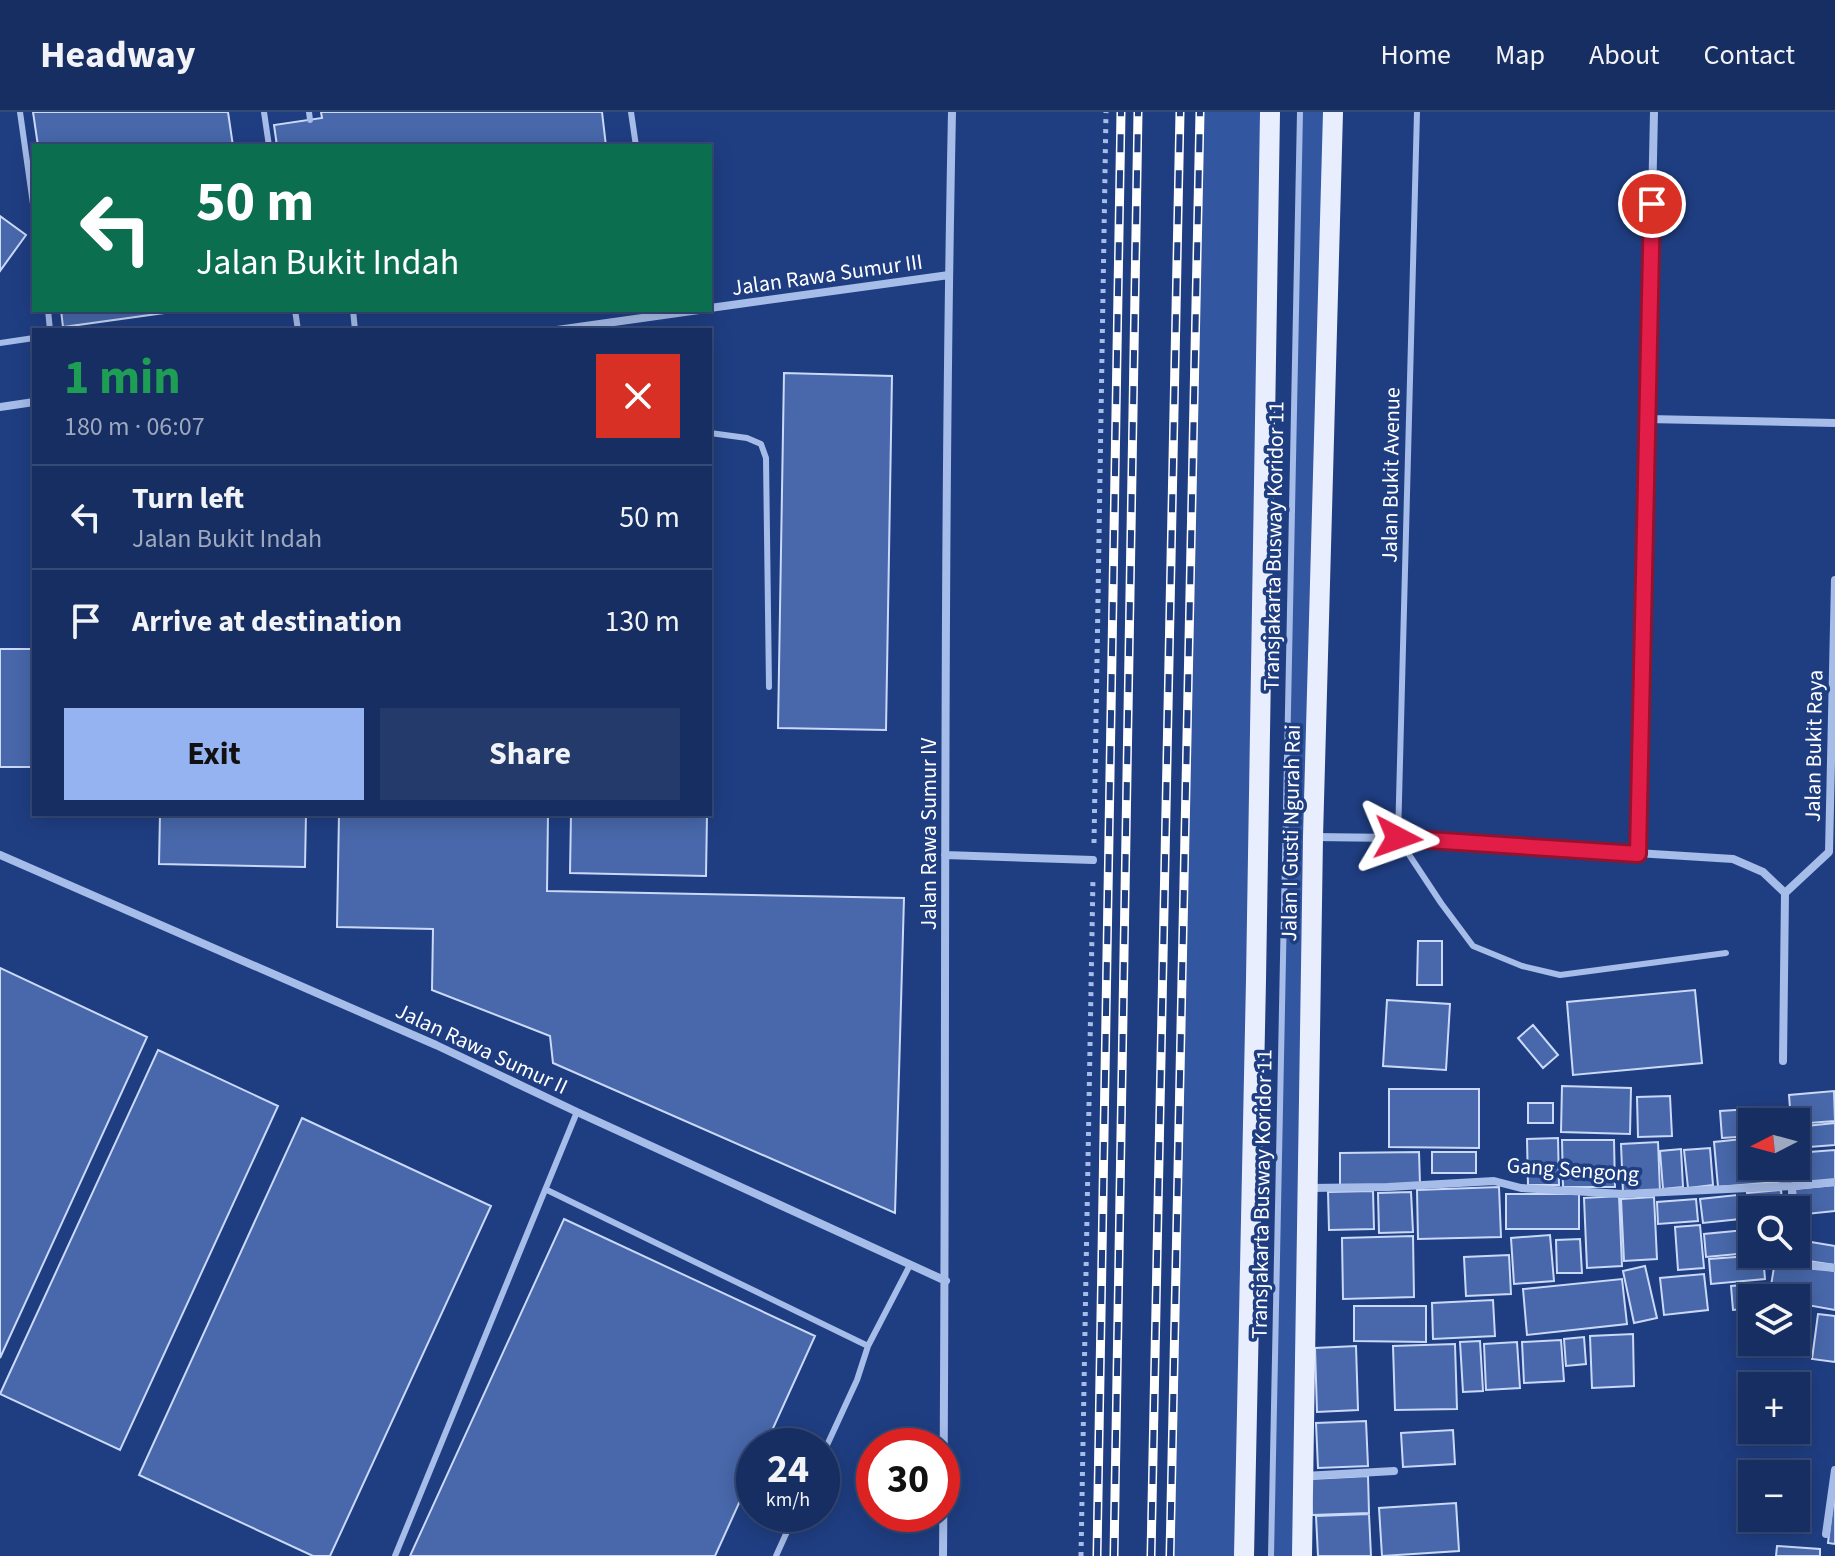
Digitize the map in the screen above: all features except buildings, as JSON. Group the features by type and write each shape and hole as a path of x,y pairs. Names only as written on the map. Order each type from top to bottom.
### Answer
{"main road":[{"name":"Jalan I Gusti Ngurah Rai","path":"1244,1556 1270,112"},
{"name":"Jalan I Gusti Ngurah Rai","path":"1302,1556 1313,837 1333,112"}],"street":[{"name":"Jalan Rawa Sumur IV","path":"943,1556 952,112"},
{"path":"1638,854 1654,112"},
{"name":"Jalan Rawa Sumur III","path":"712,308 949,275"},
{"path":"584,328 688,312"},
{"path":"0,407 32,402"},
{"path":"1648,419 1835,423"},
{"name":"Jalan Bukit Raya","path":"1785,893 1832,852 1835,580"},
{"path":"1313,837 1398,838 1733,859 1763,872 1785,893 1783,1061"},
{"name":"Jalan Rawa Sumur II","path":"0,855 436,1045 946,1281"},
{"path":"945,855 1093,860"},
{"name":"Gang Sengong","path":"1308,1188 1494,1181 1521,1188 1623,1194 1835,1182"},
{"path":"1792,1186 1792,1196"},
{"path":"1810,1266 1835,1268"},
{"path":"1826,1534 1835,1470"},
{"path":"1303,1476 1394,1471"}],"lane":[{"path":"20,112 32,197"},
{"path":"264,112 269,144"},
{"path":"631,112 636,144"},
{"name":"Transjakarta Busway Koridor 11","path":"1271,1556 1300,112"},
{"name":"Jalan Bukit Avenue","path":"1398,838 1417,112"},
{"path":"0,343 32,338"},
{"path":"712,433 747,438 761,444 766,458 769,687"},
{"path":"1398,838 1473,946 1522,966 1560,975 1726,953"},
{"path":"395,1556 577,1112"},
{"path":"547,1190 868,1346"},
{"path":"835,1428 857,1380 868,1346 910,1265"},
{"path":"776,1556 787,1532"}],"path":[{"path":"1081,1556 1106,112"}],"shaded area":[{"path":"1200,112 1270,112 1244,1556 1170,1556"},
{"path":"1298,112 1331,112 1302,1556 1271,1556"}],"railway":[{"path":"1097,1556 1121,112"},
{"path":"1114,1556 1138,112"},
{"path":"1151,1556 1180,112"},
{"path":"1170,1556 1200,112"}],"route":[{"path":"1398,838 1638,854 1652,204"}]}
